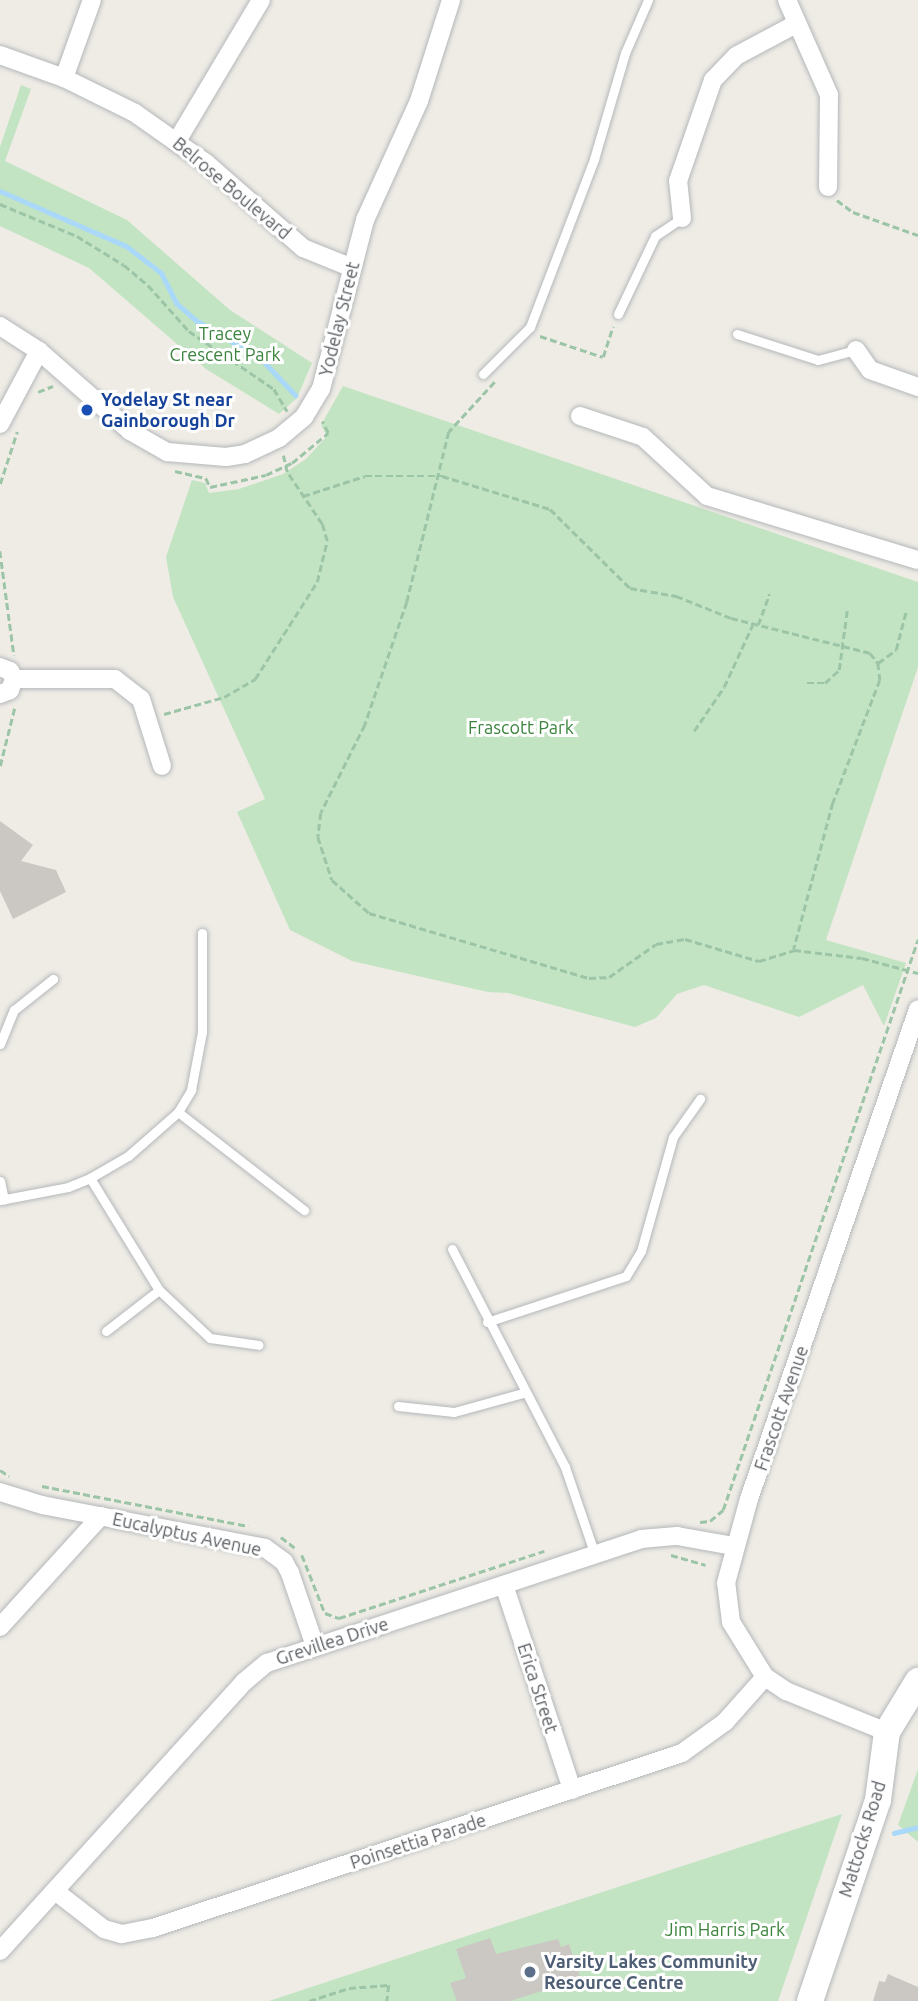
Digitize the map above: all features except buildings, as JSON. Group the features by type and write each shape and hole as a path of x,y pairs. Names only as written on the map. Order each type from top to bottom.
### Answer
{"street":[{"path":"64,78 92,0"},
{"path":"177,141 261,0"},
{"name":"Yodelay Street","path":"0,326 39,351 130,431 167,452 226,457 245,454 279,439 312,406 324,382 350,267 372,200 428,77 451,0"},
{"path":"787,0 831,103 828,187"},
{"path":"682,218 678,181 713,80 736,56 796,24"},
{"name":"Belrose Boulevard","path":"0,55 64,78 118,103 177,141 303,248 350,267"},
{"path":"856,350 870,370 918,387"},
{"path":"0,424 39,351"},
{"path":"580,416 643,437 707,496 918,560"},
{"path":"0,667 10,671 14,679 10,690 0,694"},
{"path":"14,679 115,679 141,699 162,766"},
{"name":"Frascott Avenue","path":"887,1731 786,1691 765,1677 740,1641 729,1612 726,1583 734,1546 918,1009"},
{"name":"Eucalyptus Avenue","path":"0,1492 20,1500 255,1545 275,1554 290,1573 315,1646"},
{"path":"0,1627 101,1516"},
{"name":"Grevillea Drive","path":"0,1951 254,1672 315,1646 659,1536 734,1546"},
{"name":"Erica Street","path":"504,1585 572,1790"},
{"name":"Poinsettia Parade","path":"55,1891 104,1929 133,1933 682,1754 705,1740 765,1677"},
{"name":"Mattocks Road","path":"810,2001 878,1800 887,1731 918,1681"}],"lane":[{"path":"483,374 530,327 594,159 625,53 648,0"},
{"path":"618,314 655,236 682,218"},
{"path":"737,334 818,360 856,350"},
{"path":"0,1181 2,1200 68,1187 90,1178 128,1156 178,1112 191,1090 202,1032 202,933"},
{"path":"0,1044 14,1010 53,979"},
{"path":"487,1322 626,1276 641,1251 673,1136 700,1099"},
{"path":"178,1112 304,1210"},
{"path":"90,1178 159,1290 210,1338 259,1345"},
{"path":"452,1249 523,1393 565,1467 595,1555"},
{"path":"106,1331 159,1290"},
{"path":"398,1406 454,1412 523,1393"}],"path":[{"path":"828,187 847,209 918,235"},
{"path":"0,204 77,236 124,265 148,285 189,331 274,389 295,425"},
{"path":"536,336 603,357 618,314"},
{"path":"502,374 451,429 442,476 426,517 407,602 365,724 321,813 318,837 332,880 369,914 589,978 609,977 644,950 670,940 701,942 759,961 794,950 862,958 918,972"},
{"path":"36,394 50,386 60,389"},
{"path":"164,467 206,478 209,487 242,483 286,467 328,433 321,419"},
{"path":"0,484 19,427"},
{"path":"148,718 224,698 256,679 268,653 307,600 325,563 327,541 322,524 286,467 279,439"},
{"path":"303,496 365,476 442,476 550,509 615,579 630,588 676,596 753,624 870,653 878,663 880,680 875,699 832,803 794,950"},
{"path":"758,625 769,594"},
{"path":"807,683 832,680 839,670 847,611"},
{"path":"878,663 897,650 906,611"},
{"path":"694,731 724,687 753,624"},
{"path":"693,1521 710,1521 723,1510 918,939"},
{"path":"0,1471 13,1478"},
{"path":"35,1485 255,1528"},
{"path":"278,1535 304,1559 321,1606 330,1618 552,1549"},
{"path":"662,1555 706,1565"},
{"path":"309,2001 349,1987 389,1985 387,2001"}],"green space":[{"name":"Tracey Crescent Park","path":"21,85 31,89 5,161 127,220 230,310 312,363 297,398 279,414 206,369 89,268 0,226 0,147"},
{"name":"Frascott Park","path":"343,386 918,582 918,667 826,940 906,963 884,1026 863,985 799,1017 704,985 677,994 656,1018 635,1027 508,993 488,992 352,961 290,930 237,812 265,799 173,597 166,557 192,480 205,483 209,493 239,489 283,474 306,459 327,436 321,425"},
{"path":"918,1769 918,1842 898,1825"},
{"name":"Jim Harris Park","path":"842,1814 778,2001 269,2001 384,1963"}],"waterway":[{"path":"0,191 126,246 161,273 176,303 197,321 261,359 295,395"},
{"path":"894,1833 918,1827"}],"place":[{"name":"Yodelay St near Gainborough Dr","path":"87,410"},
{"name":"Varsity Lakes Community Resource Centre","path":"530,1972"}]}
